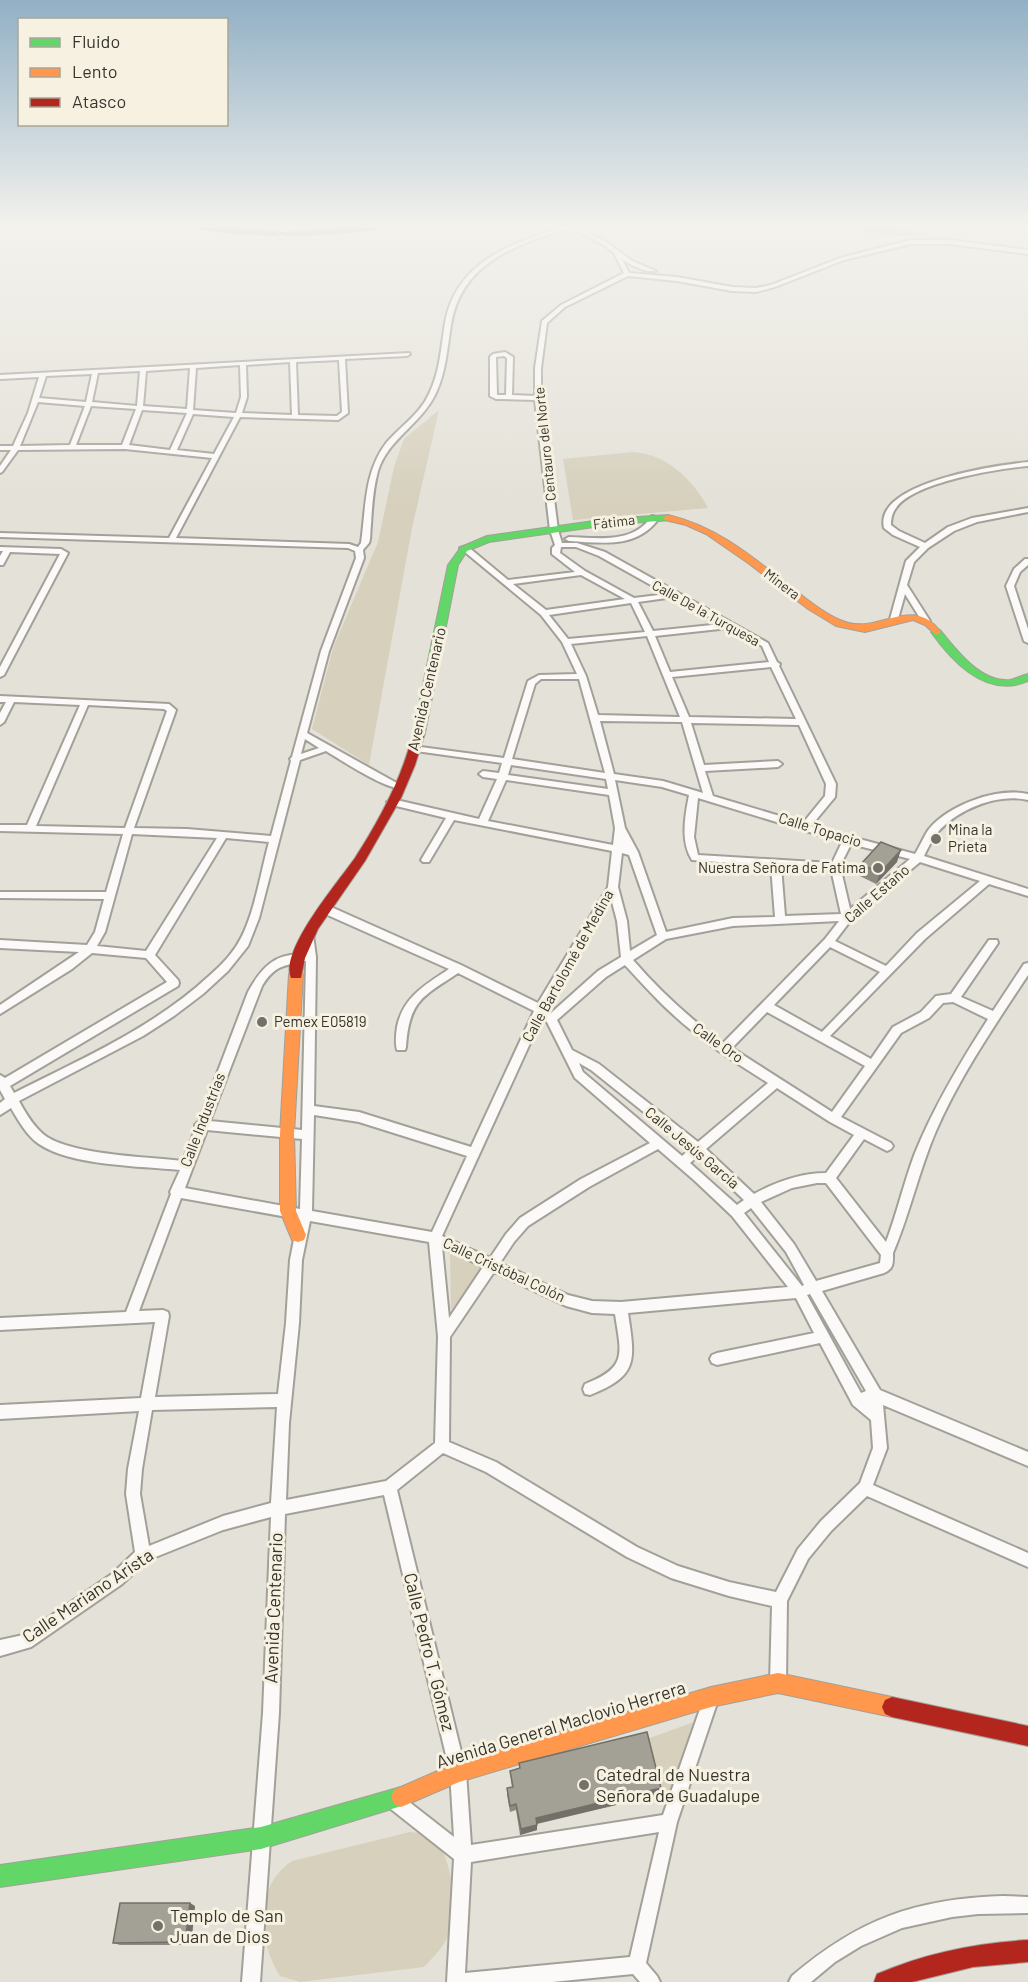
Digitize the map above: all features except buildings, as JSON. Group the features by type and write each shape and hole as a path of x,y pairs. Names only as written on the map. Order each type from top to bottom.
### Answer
{"street":[{"path":"0,1110 13,1099 110,1049 192,999 225,968 245,941 254,918 294,759 325,651 366,543 373,482 380,459 395,438 420,414 433,392 443,360 451,316"},
{"name":"Centauro del Norte","path":"548,316 544,322 538,368 538,398 557,538"},
{"path":"0,377 407,354"},
{"path":"509,397 510,357 505,354 495,355 491,393 496,397 538,398"},
{"path":"36,400 238,416 338,418 345,412 342,358"},
{"path":"292,361 295,418"},
{"path":"171,541 238,416 244,397 243,364"},
{"path":"173,451 190,412 193,367"},
{"path":"125,447 140,408 143,369"},
{"path":"72,448 89,404 95,372"},
{"path":"0,471 4,461 16,448 36,400 43,375"},
{"path":"0,448 125,447 215,456"},
{"path":"925,546 896,533 887,526 889,514 897,502 909,494 949,481 1001,466 1028,464"},
{"path":"926,621 910,616 894,619 910,561 925,546 962,525 997,514 1028,510"},
{"name":"Fátima","path":"557,538 655,518 675,518"},
{"name":"Minera","path":"675,518 699,526 753,561 822,615 849,627 870,629 880,627 894,619"},
{"path":"0,535 349,546 360,554"},
{"path":"464,548 484,540 557,538 556,554 582,573 633,601 668,675 686,721 710,796"},
{"name":"Calle De la Turquesa","path":"557,538 594,551 729,626 759,640 769,650 800,722 831,784 830,797 806,826"},
{"name":"Calle Bartolomé de Medina","path":"435,1238 540,1010 613,887 620,828 610,775 595,718 582,676 567,642 544,613 464,548"},
{"name":"Avenida Centenario","path":"298,1235 288,1211 287,1134 295,977 304,958 308,935 362,858 392,802 397,786 416,748 453,565 457,555 464,548"},
{"path":"0,563 4,549 64,553 0,675"},
{"path":"1028,561 1017,572 1011,586 1028,641"},
{"path":"507,582 582,573"},
{"path":"904,586 926,621 952,651 978,675 996,682 1008,683 1028,677"},
{"path":"544,613 675,595"},
{"path":"567,642 729,626"},
{"path":"668,675 776,664"},
{"path":"482,823 502,778 531,683 538,677 582,676"},
{"path":"0,699 170,707 172,714 128,831 100,932 90,949 54,977 0,1010"},
{"path":"0,722 11,700"},
{"path":"30,829 85,703"},
{"path":"595,718 800,722"},
{"path":"302,734 397,786"},
{"path":"294,759 327,748"},
{"name":"Calle Topacio","path":"416,748 610,775 710,796 848,840 918,858 1028,892"},
{"path":"701,768 777,764"},
{"path":"483,774 614,793"},
{"path":"694,793 690,815 690,851 692,856 699,860 835,866"},
{"name":"Calle Estaño","path":"724,1049 828,942 847,917 918,858 932,832 946,818 959,809 989,799 1023,796"},
{"path":"392,802 482,823 633,852"},
{"path":"426,860 452,816"},
{"path":"0,828 187,832 274,839"},
{"path":"620,828 633,852 663,936"},
{"path":"148,955 223,836"},
{"path":"327,910 457,968 540,1010 551,1019 590,983 663,936 710,925 780,918 847,917 835,866 848,840"},
{"path":"776,864 780,918"},
{"path":"823,1037 921,936 988,880"},
{"path":"613,887 622,921 626,959"},
{"path":"0,895 111,896"},
{"path":"828,942 888,971"},
{"path":"954,998 993,943"},
{"path":"0,944 148,955 174,983 1,1083 33,1131 43,1141 58,1148 186,1166"},
{"name":"Avenida Centenario","path":"251,1982 273,1674 276,1509 283,1400 295,1314 298,1235 306,1214 311,976 304,958"},
{"name":"Calle Industrias","path":"130,1318 201,1125 258,981 274,964 304,958"},
{"name":"Calle Oro","path":"626,959 678,1014 724,1049 834,1119 887,1146"},
{"path":"887,1256 921,1153 934,1125 950,1093 995,1017 1028,967"},
{"path":"401,1047 402,1024 408,1007 457,968"},
{"path":"295,977 311,976"},
{"path":"834,1119 897,1030 925,1015 940,999 954,998 995,1017"},
{"path":"766,1006 871,1064"},
{"name":"Calle Jesús García","path":"551,1019 571,1054 572,1065 579,1075 683,1162 736,1212 798,1292 858,1400 878,1418"},
{"path":"292,1047 308,1046"},
{"name":"Calle Jesús García","path":"571,1054 595,1067 698,1149 752,1200 790,1248 816,1288 875,1395 880,1448 865,1488 826,1526 803,1554 780,1600 778,1683"},
{"path":"683,1162 776,1082"},
{"path":"0,1100 13,1099"},
{"path":"626,1114 640,1104"},
{"path":"308,1110 359,1117 474,1153"},
{"path":"201,1125 306,1135"},
{"path":"829,1178 861,1134"},
{"path":"444,1336 510,1238 524,1222 585,1183 660,1143"},
{"path":"829,1178 887,1256"},
{"path":"736,1212 752,1200 808,1179 829,1178"},
{"name":"Calle Cristóbal Colón","path":"176,1192 435,1238 566,1300 592,1307 621,1308 798,1292 877,1271 884,1268 887,1256"},
{"path":"435,1238 444,1336 442,1446 491,1467 632,1552 676,1573 729,1589 780,1600"},
{"path":"590,1389 609,1383 620,1373 625,1363 627,1353 621,1308"},
{"path":"0,1324 163,1316 135,1469 133,1494 143,1555"},
{"path":"717,1359 822,1338"},
{"path":"858,1400 875,1395 1028,1459"},
{"path":"0,1412 283,1400"},
{"name":"Calle Mariano Arista","path":"0,1648 26,1642 117,1579 143,1555 224,1523 276,1509 389,1487 442,1446"},
{"name":"Calle Pedro T. Gómez","path":"389,1487 458,1772 463,1855 456,1982"},
{"path":"865,1488 1028,1560"},
{"name":"Avenida General Maclovio Herrera","path":"0,1876 261,1838 393,1800 458,1772 711,1697 778,1683 1028,1736"},
{"path":"637,1965 669,1822 711,1697"},
{"path":"393,1800 463,1855 669,1822"},
{"path":"798,1982 834,1952 866,1934 911,1917 972,1904 1028,1905"},
{"path":"885,1982 931,1963 987,1952 1028,1950"},
{"path":"462,1982 637,1965"},
{"path":"637,1965 651,1982"}],"shaded area":[{"path":"439,410 412,528 369,765 312,729 333,648 378,542 394,467 404,439"},
{"path":"633,452 657,458 677,470 694,487 708,508 573,520 563,459"},
{"path":"450,1254 485,1270 451,1310"},
{"path":"700,1720 670,1792 658,1795 644,1740"},
{"path":"410,1832 428,1835 436,1841 445,1856 451,1879 454,1921 446,1940 434,1957 424,1967 300,1982 280,1976 267,1946 264,1914 271,1884 280,1872 292,1861"}],"traffic: fast":[{"path":"419,733 453,565 464,549 487,539 608,522 668,518"},
{"path":"936,632 964,663 988,679 1001,683 1015,683 1028,677"},
{"path":"0,1876 261,1838 401,1797"}],"traffic: slow":[{"path":"668,518 689,523 731,545 812,607 839,624 854,628 870,628 913,617 928,623 936,632"},
{"path":"296,974 287,1134 288,1211 298,1235"},
{"path":"401,1797 458,1772 711,1697 778,1683 892,1707"}],"traffic: jam":[{"path":"296,974 304,942 312,927 361,858 395,798 410,765 419,733"},
{"path":"892,1707 1028,1736"},
{"path":"885,1982 920,1968 955,1959 1028,1951"}],"place":[{"name":"Mina la Prieta","path":"936,839"},
{"name":"Nuestra Señora de Fatima","path":"878,868"},
{"name":"Pemex E05819","path":"262,1022"},
{"name":"Catedral de Nuestra Señora de Guadalupe","path":"584,1785"},
{"name":"Templo de San Juan de Dios","path":"158,1926"}]}
